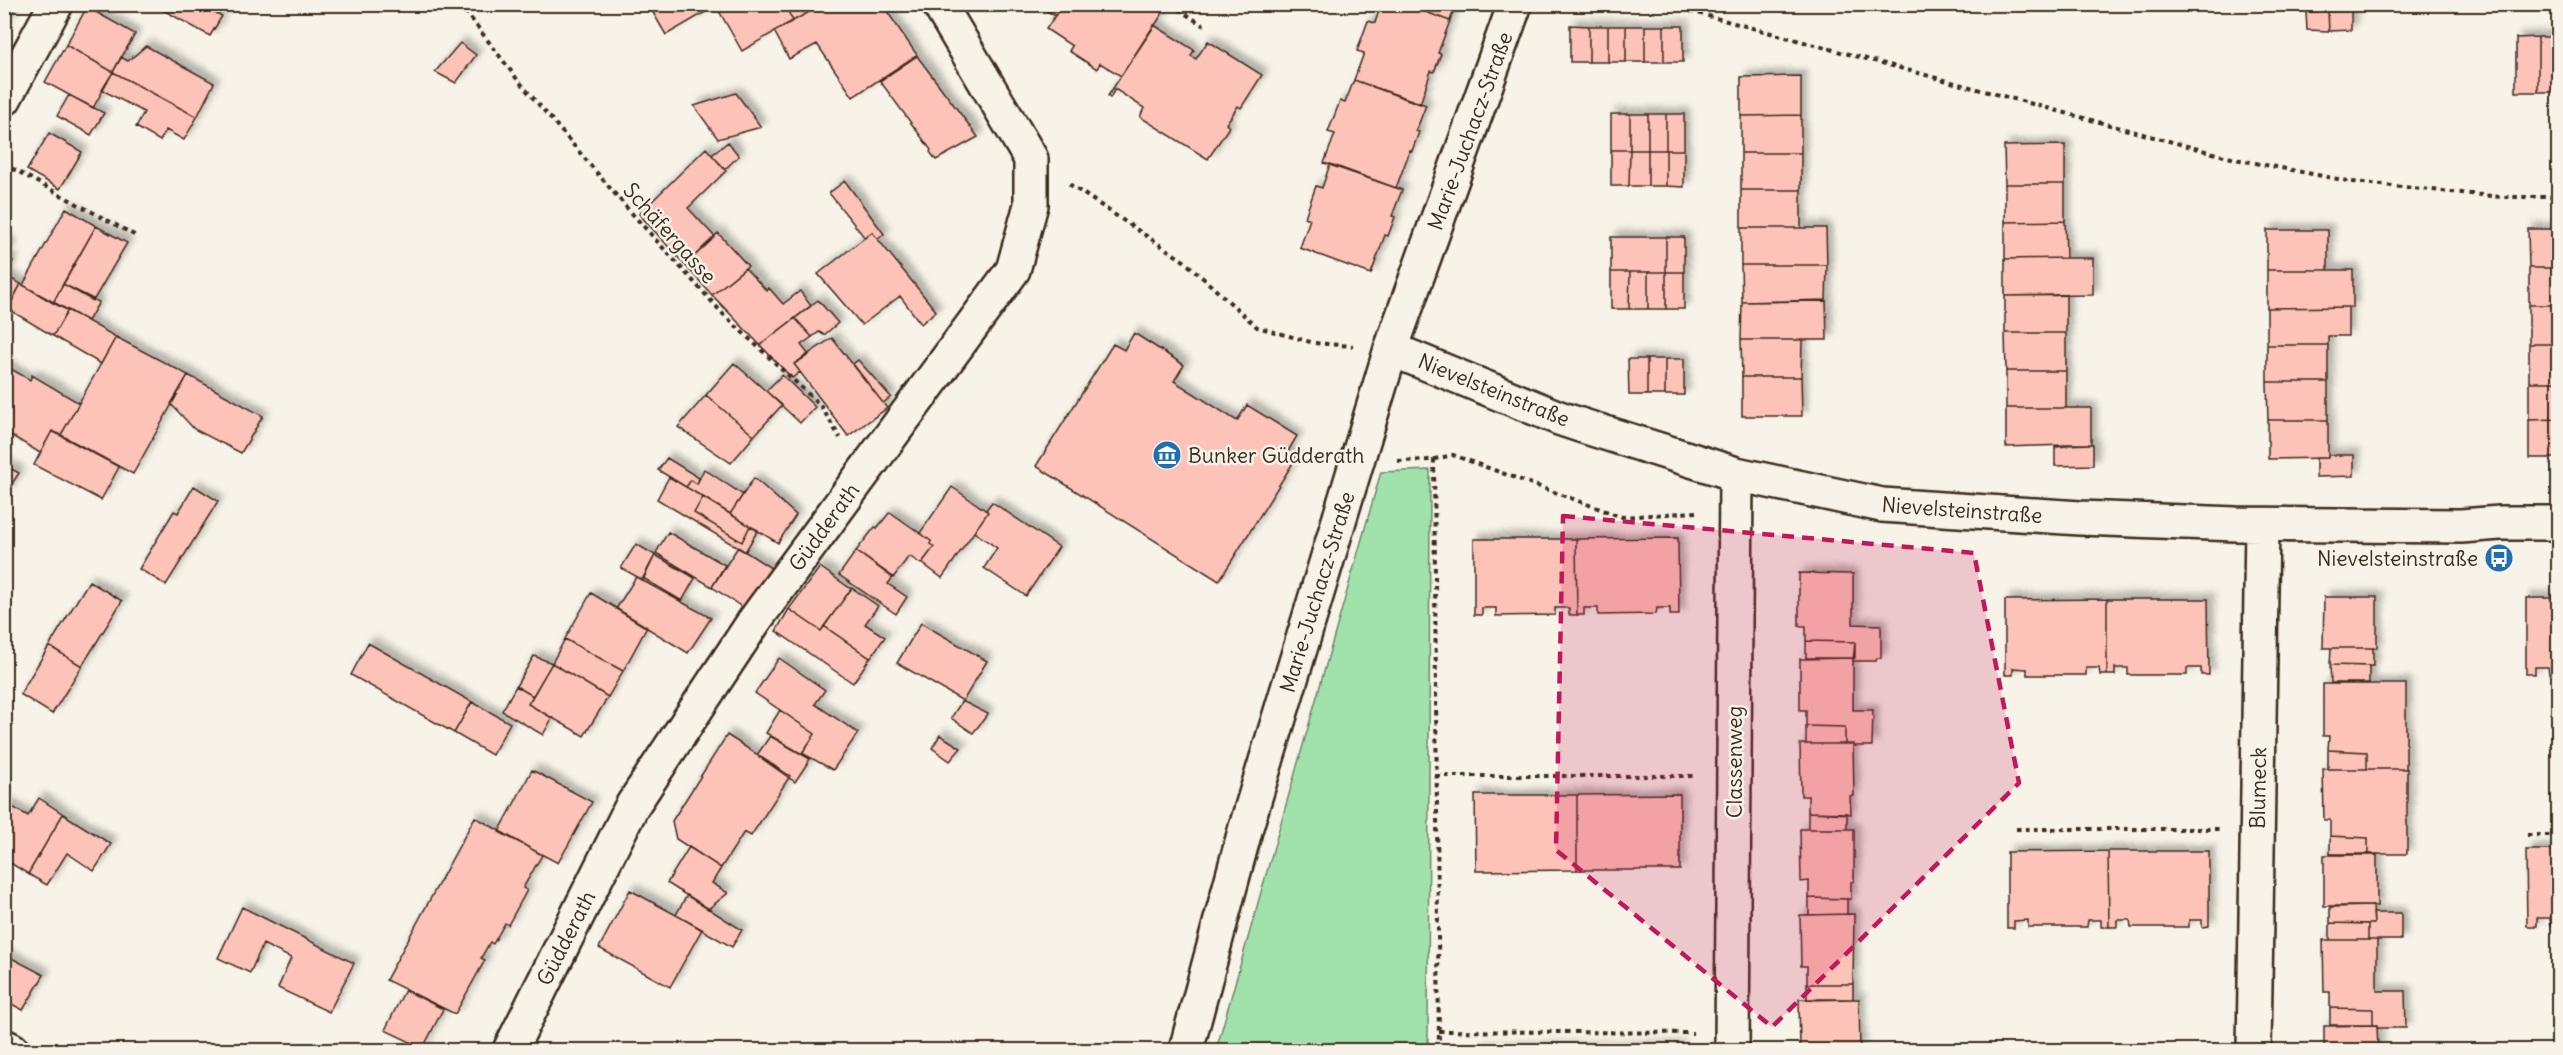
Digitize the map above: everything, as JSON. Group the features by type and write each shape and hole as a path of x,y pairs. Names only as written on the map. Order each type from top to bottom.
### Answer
{"street":[{"path":"4,99 56,4"},
{"path":"939,4 1031,159"},
{"name":"Marie-Juchacz-Straße","path":"1186,1050 1246,827 1392,349 1515,4"},
{"name":"Güdderath","path":"510,1050 632,806 755,620 1012,270 1031,205 1031,159"},
{"name":"Nievelsteinstraße","path":"1392,349 1559,418 1736,474 1882,505 2079,518 2262,525 2559,524"},
{"name":"Classenweg","path":"1732,1042 1736,474"},
{"name":"Blumeck","path":"2254,1050 2262,525"},
{"path":"4,1046 12,1050"}],"path":[{"name":"Schäfergasse","path":"460,4 517,79 723,314 821,406 862,475"},
{"path":"1171,4 1204,27"},
{"path":"1664,4 2235,159 2353,182 2501,196 2559,197"},
{"path":"1692,4 1692,13"},
{"path":"1031,159 1184,261 1257,327 1314,343 1392,349"},
{"path":"4,164 138,237"},
{"path":"1357,461 1434,459 1453,455 1622,517 1736,509"},
{"path":"1434,459 1439,1050"},
{"path":"1436,776 1734,776"},
{"path":"2016,829 2258,830"},
{"path":"2527,835 2559,835"},
{"path":"1439,1031 1732,1042"}],"highlighted area":[{"path":"1563,516 1974,553 2019,783 1772,1027 1556,850"}],"green space":[{"path":"1430,470 1428,1050 1216,1050 1381,472"}],"building":[{"path":"4,4 16,4 11,14 4,10"},
{"path":"166,4 194,4 222,16 210,36 163,10"},
{"path":"648,4 715,4 716,6 666,35"},
{"path":"715,4 784,4 793,21 742,51"},
{"path":"784,4 824,4 793,21"},
{"path":"824,4 882,4 917,55 853,97 817,44 789,59 774,31"},
{"path":"1036,4 1063,4 1055,16"},
{"path":"1063,4 1149,4 1163,13 1121,76 1100,63 1097,69 1069,51 1072,46 1046,29"},
{"path":"1381,4 1404,4 1450,21 1438,53 1441,54 1434,72 1431,71 1420,104 1354,80 1364,53 1357,51 1368,21 1375,23"},
{"path":"1404,4 1456,4 1450,21"},
{"path":"2306,4 2328,4 2328,11 2306,12"},
{"path":"2328,4 2351,4 2351,11 2328,11"},
{"path":"87,7 135,34 113,72 66,45"},
{"path":"4,10 11,14 4,26"},
{"path":"2328,11 2351,11 2351,30 2329,31"},
{"path":"2328,11 2329,31 2307,30 2306,12"},
{"path":"1154,25 1194,50 1191,56 1196,59 1208,41 1262,75 1241,108 1238,106 1226,124 1229,127 1208,159 1140,117 1144,108 1115,89 1110,98 1108,96"},
{"path":"1570,25 1589,26 1589,62 1570,62"},
{"path":"1589,26 1608,26 1608,62 1589,62"},
{"path":"1608,26 1626,26 1626,62 1608,62"},
{"path":"1626,26 1645,26 1645,62 1626,62"},
{"path":"1645,26 1664,26 1664,62 1645,62"},
{"path":"1664,26 1683,26 1683,62 1664,62"},
{"path":"2538,37 2538,92 2516,92 2516,38"},
{"path":"2538,37 2558,37 2558,92 2538,92"},
{"path":"460,43 476,55 456,83 435,72"},
{"path":"66,45 113,72 93,108 45,82"},
{"path":"146,46 214,83 197,117 113,72 121,57 128,61"},
{"path":"917,56 978,137 936,160 880,81"},
{"path":"113,72 197,117 184,140 166,130 160,141 136,127 144,112 102,90"},
{"path":"1801,76 1801,115 1741,116 1741,77"},
{"path":"1354,80 1426,105 1416,131 1419,132 1396,188 1324,163 1335,134 1328,132 1340,101 1345,103"},
{"path":"736,93 761,127 718,139 694,106"},
{"path":"69,95 104,113 91,135 57,116"},
{"path":"1611,114 1630,114 1630,150 1611,150"},
{"path":"1630,114 1648,114 1648,150 1630,150"},
{"path":"1648,114 1666,114 1666,150 1648,150"},
{"path":"1666,114 1684,114 1684,150 1666,150"},
{"path":"1801,115 1801,153 1741,153 1741,116"},
{"path":"49,133 82,152 60,189 27,170"},
{"path":"728,142 739,156 725,169 712,155"},
{"path":"2065,145 2065,184 2005,184 2004,146"},
{"path":"706,148 726,171 688,208 715,237 685,265 639,214"},
{"path":"1611,150 1630,150 1629,186 1611,186"},
{"path":"1630,150 1648,150 1648,186 1629,186"},
{"path":"1648,150 1666,150 1666,186 1648,186"},
{"path":"1666,150 1684,150 1684,187 1666,186"},
{"path":"1741,153 1801,153 1801,190 1741,190"},
{"path":"1330,164 1402,190 1392,216 1395,217 1388,236 1385,235 1371,274 1300,248 1310,219 1305,217 1316,186 1322,188"},
{"path":"845,181 884,234 878,239 872,232 865,238 829,193"},
{"path":"2005,184 2065,184 2065,221 2005,222"},
{"path":"1741,190 1801,190 1801,228 1741,228"},
{"path":"66,208 96,226 53,303 23,285"},
{"path":"2065,221 2066,258 2005,259 2005,222"},
{"path":"96,226 127,243 93,301 63,284"},
{"path":"1741,228 1826,228 1827,265 1741,265"},
{"path":"2528,229 2558,229 2558,268 2529,268"},
{"path":"2267,230 2328,230 2328,270 2267,270"},
{"path":"872,232 936,311 921,324 900,296 862,325 818,274"},
{"path":"718,233 748,266 712,295 685,265"},
{"path":"1611,237 1666,237 1666,272 1611,272"},
{"path":"1666,237 1684,237 1684,272 1666,272"},
{"path":"4,242 12,246 8,252 4,251"},
{"path":"4,257 13,261 5,275 4,275"},
{"path":"2093,258 2093,295 2005,296 2005,259"},
{"path":"1741,265 1827,265 1826,301 1742,302"},
{"path":"745,268 767,291 769,288 783,304 800,291 811,306 760,345 712,295"},
{"path":"2529,268 2558,268 2558,305 2529,305"},
{"path":"2267,270 2353,270 2353,307 2267,308"},
{"path":"1611,272 1630,272 1629,309 1611,309"},
{"path":"1630,272 1648,272 1648,309 1629,309"},
{"path":"1648,272 1666,272 1666,309 1648,309"},
{"path":"1666,272 1684,272 1684,309 1666,309"},
{"path":"4,275 21,284 4,314"},
{"path":"21,284 68,310 53,336 8,309"},
{"path":"63,284 99,302 88,321 53,303"},
{"path":"2066,295 2066,333 2005,333 2005,296"},
{"path":"818,300 838,323 824,335 819,332 812,337 795,318"},
{"path":"1826,300 1827,340 1741,340 1742,302"},
{"path":"2529,305 2558,305 2558,344 2529,344"},
{"path":"2348,307 2348,336 2328,336 2328,345 2267,345 2267,308"},
{"path":"68,310 116,337 101,364 53,336"},
{"path":"795,318 812,337 801,345 809,355 794,364 800,372 792,378 760,345"},
{"name":"Bunker Güdderath","path":"1134,333 1184,365 1174,381 1237,421 1247,405 1297,436 1287,453 1296,458 1219,581 1036,466 1113,344 1124,350"},
{"path":"2005,333 2066,333 2066,371 2006,371"},
{"path":"116,337 188,375 133,474 61,435"},
{"path":"832,338 887,408 848,436 794,364"},
{"path":"1741,340 1802,340 1801,377 1742,377"},
{"path":"2529,344 2558,344 2558,382 2529,382"},
{"path":"2267,345 2328,345 2328,382 2267,382"},
{"path":"1628,359 1647,359 1647,395 1629,395"},
{"path":"1647,359 1665,359 1665,395 1647,395"},
{"path":"1665,359 1684,359 1684,395 1665,395"},
{"path":"858,360 891,397 883,403 853,364"},
{"path":"734,363 782,405 754,436 706,395"},
{"path":"4,365 30,380 32,375 79,403 61,435 52,431 40,453 4,431"},
{"path":"2006,371 2066,371 2066,408 2006,408"},
{"path":"188,375 263,416 241,453 194,429 171,404"},
{"path":"782,375 815,407 800,423 766,391"},
{"path":"1742,377 1801,377 1802,416 1742,416"},
{"path":"2267,382 2328,382 2328,420 2268,420"},
{"path":"2529,382 2558,382 2558,419 2529,420"},
{"path":"706,395 754,436 731,463 678,427"},
{"path":"2006,408 2091,408 2091,444 2006,447"},
{"path":"2558,419 2558,458 2529,458 2529,420"},
{"path":"2268,420 2328,420 2328,458 2268,459"},
{"path":"4,431 11,436 4,445"},
{"path":"52,431 119,467 101,500 34,465"},
{"path":"2066,444 2093,444 2093,465 2055,466 2055,447 2067,446"},
{"path":"2328,455 2354,455 2354,476 2316,477 2316,458 2328,458"},
{"path":"667,458 699,478 697,484 691,480 686,487 658,470"},
{"path":"4,465 19,473 4,496"},
{"path":"704,469 743,495 730,514 686,487 691,480 697,484"},
{"path":"669,477 703,497 694,513 742,542 750,526 758,530 745,552 657,499"},
{"path":"754,478 796,515 778,543 730,514"},
{"path":"194,486 218,501 166,585 139,569 174,511 178,513"},
{"path":"952,487 988,512 942,578 922,563 934,547 930,544 931,541 920,533"},
{"path":"703,497 750,526 742,542 694,513"},
{"path":"992,502 1059,547 1026,596 984,568 997,548 974,532"},
{"path":"890,512 931,541 930,544 934,547 921,564 909,556 893,578 856,551"},
{"path":"668,532 725,565 712,587 656,553"},
{"path":"1678,538 1679,615 1670,615 1670,608 1657,608 1656,614 1598,615 1598,608 1584,608 1584,615 1577,615 1576,539"},
{"path":"1474,539 1576,539 1577,615 1569,615 1569,608 1555,608 1555,615 1496,616 1496,608 1482,608 1482,615 1474,615"},
{"path":"636,544 655,555 643,580 621,568"},
{"path":"738,547 774,570 748,611 712,587"},
{"path":"856,551 893,577 888,584 907,597 896,614 839,575"},
{"path":"655,555 695,578 682,601 643,578"},
{"path":"820,567 851,589 821,631 789,609"},
{"path":"1799,573 1853,574 1853,624 1881,625 1881,658 1877,658 1876,661 1853,661 1855,642 1806,641 1806,626 1799,626"},
{"path":"636,577 711,618 688,653 616,609"},
{"path":"89,581 122,601 82,666 49,646"},
{"path":"852,588 878,606 865,624 885,637 870,658 824,626"},
{"path":"591,593 647,627 623,671 565,639"},
{"path":"2324,597 2377,597 2377,648 2323,648"},
{"path":"2526,598 2558,598 2558,674 2549,674 2548,667 2535,667 2535,674 2526,674"},
{"path":"2107,599 2208,599 2209,675 2201,675 2201,668 2187,668 2187,675 2128,675 2128,668 2115,668 2115,675 2107,675"},
{"path":"2107,599 2107,675 2100,675 2099,668 2086,668 2086,675 2027,675 2027,669 2013,668 2013,675 2005,675 2005,600"},
{"path":"789,609 821,631 824,626 870,658 853,683 776,631"},
{"path":"921,623 987,661 963,701 897,663"},
{"path":"565,639 623,671 608,697 552,663"},
{"path":"1806,641 1855,642 1855,658 1806,658"},
{"path":"368,643 472,702 454,733 351,675"},
{"path":"49,646 82,666 52,714 20,694"},
{"path":"2331,648 2373,648 2373,666 2330,665"},
{"path":"534,656 552,663 533,696 516,686"},
{"path":"779,658 825,690 815,704 858,733 833,770 802,753 815,734 755,693"},
{"path":"1853,658 1853,710 1873,710 1872,746 1845,744 1845,727 1806,726 1806,710 1800,710 1800,659"},
{"path":"552,663 608,697 584,736 528,704"},
{"path":"2330,665 2369,666 2369,683 2331,683"},
{"path":"2323,684 2406,684 2406,769 2367,769 2367,752 2328,750 2329,736 2323,736"},
{"path":"516,686 533,696 528,704 552,718 543,735 502,711"},
{"path":"962,701 988,714 973,733 951,718"},
{"path":"472,702 510,723 492,755 454,733"},
{"path":"780,710 815,734 802,754 766,733"},
{"path":"1806,726 1845,727 1845,744 1806,744"},
{"path":"727,735 790,776 751,836 744,832 721,868 676,839 672,821"},
{"path":"940,735 961,748 950,761 932,748"},
{"path":"770,736 810,759 795,782 757,755"},
{"path":"1800,744 1853,744 1854,796 1850,796 1851,814 1808,812 1808,796 1801,796"},
{"path":"2328,750 2367,752 2367,769 2328,769"},
{"path":"2323,769 2407,769 2407,854 2368,854 2368,838 2330,836 2330,820 2324,820"},
{"path":"532,770 592,802 558,863 499,832"},
{"path":"1680,794 1680,870 1577,870 1577,795"},
{"path":"1475,795 1577,795 1577,870 1476,871"},
{"path":"39,798 63,814 28,874 4,859 4,802 28,816"},
{"path":"1808,812 1847,813 1847,829 1808,829"},
{"path":"63,814 111,844 94,871 67,853 47,885 28,874"},
{"path":"475,817 542,855 523,888 527,890 508,925 505,923 493,944 490,942 481,958 485,960 455,1014 386,980"},
{"path":"1800,829 1854,829 1854,881 1851,882 1851,899 1809,898 1809,881 1801,882"},
{"path":"2330,836 2368,838 2368,854 2330,854"},
{"path":"689,847 721,868 712,883 728,893 708,909 667,883"},
{"path":"2526,850 2558,850 2558,925 2551,925 2550,918 2537,918 2537,926 2527,926"},
{"path":"2108,851 2209,851 2209,926 2202,927 2202,920 2189,920 2189,927 2131,927 2130,920 2117,920 2117,927 2109,927"},
{"path":"2108,851 2109,927 2101,927 2101,920 2088,920 2087,927 2028,927 2028,920 2014,921 2014,928 2007,928 2007,852"},
{"path":"2324,855 2377,855 2377,906 2324,906"},
{"path":"630,890 702,929 670,987 599,948"},
{"path":"687,895 742,930 732,947 676,915"},
{"path":"1809,898 1847,899 1847,914 1809,915"},
{"path":"2373,906 2374,924 2330,923 2330,907"},
{"path":"242,907 354,963 329,1012 278,988 291,958 263,944 250,973 218,958"},
{"path":"2373,913 2401,913 2401,940 2368,940 2368,924 2374,924"},
{"path":"1854,914 1853,984 1807,984 1807,966 1801,966 1800,915"},
{"path":"2330,923 2368,924 2368,940 2330,940"},
{"path":"2323,940 2377,940 2377,991 2405,991 2406,1028 2377,1028 2377,1025 2373,1025 2373,1009 2330,1008 2330,992 2324,992"},
{"path":"4,954 44,975 23,1010 4,1000"},
{"path":"1807,984 1853,984 1853,999 1807,1000"},
{"path":"405,990 443,1009 423,1048 385,1030"},
{"path":"1799,999 1859,999 1860,1050 1800,1050"},
{"path":"2330,1008 2373,1009 2373,1025 2330,1025"},
{"path":"2377,1025 2378,1050 2324,1050 2324,1026"},
{"path":"1681,1047 1681,1050 1578,1050 1578,1048"},
{"path":"1476,1048 1578,1048 1578,1050 1476,1050"}],"place":[{"name":"Bunker Güdderath","path":"1167,455"},
{"name":"Nievelsteinstraße","path":"2499,558"}]}
